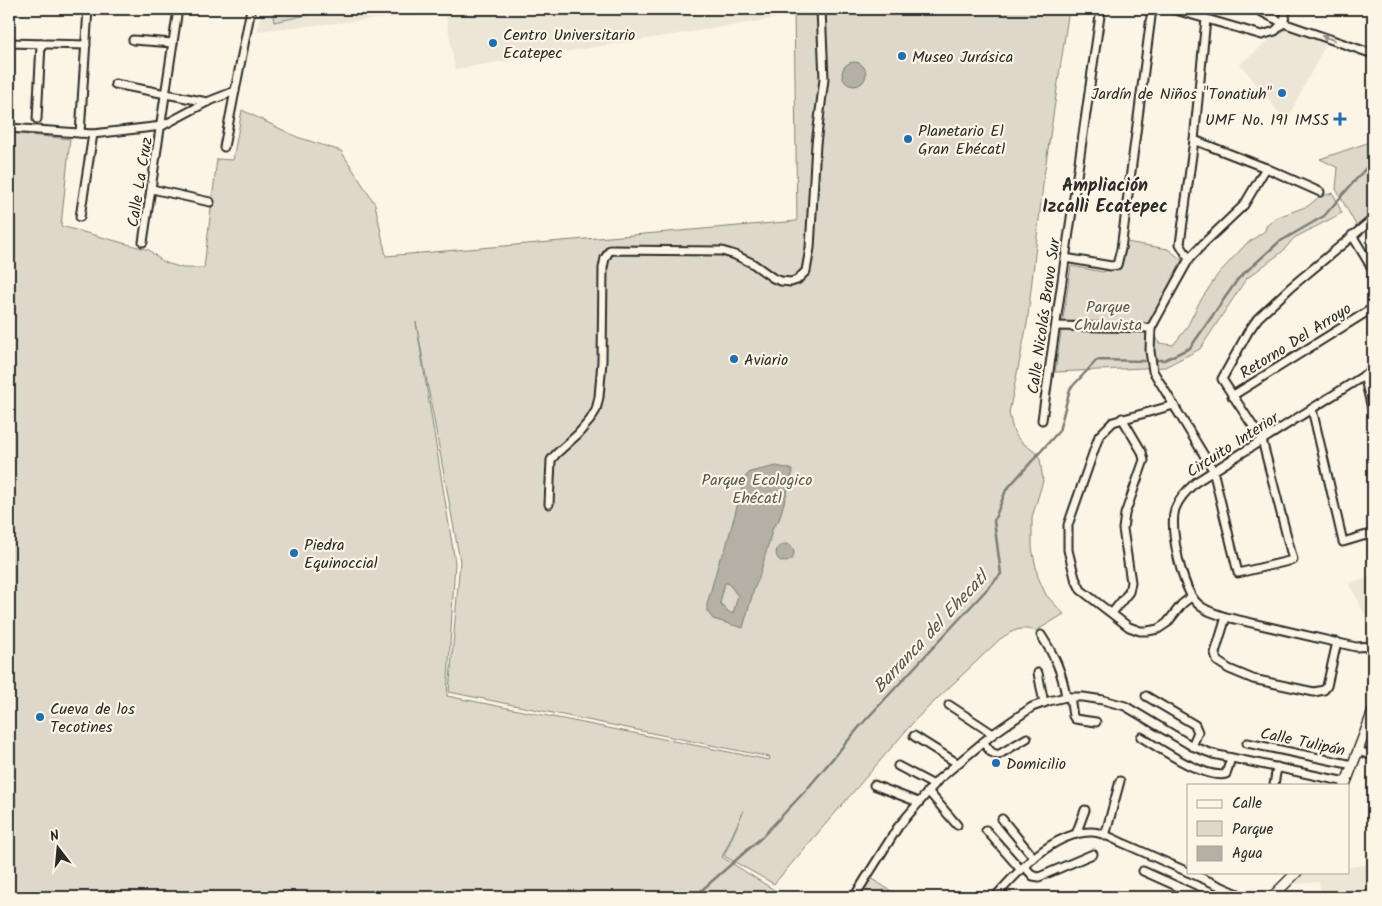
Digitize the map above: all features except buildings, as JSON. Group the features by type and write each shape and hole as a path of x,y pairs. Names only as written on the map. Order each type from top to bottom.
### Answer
{"main road":[{"path":"1345,783 1373,711"},
{"path":"1272,897 1295,874"}],"street":[{"path":"80,133 88,9"},
{"name":"Calle La Cruz","path":"143,242 162,126 178,9"},
{"path":"224,147 251,9"},
{"path":"549,504 551,460 578,434 596,410 602,361 603,268 605,258 610,250 722,251 735,255 781,281 792,282 797,280 806,271 810,248 816,144 824,78 821,9"},
{"path":"1065,258 1117,265 1121,249 1152,9"},
{"path":"1172,9 1262,35 1275,31 1284,22 1287,9"},
{"path":"1189,260 1180,244 1194,140 1206,19 1202,9"},
{"path":"1256,9 1284,22 1373,54"},
{"name":"Calle Nicolás Bravo Sur","path":"1042,420 1103,10"},
{"path":"133,40 173,43"},
{"path":"9,43 86,44"},
{"path":"37,119 41,44"},
{"path":"115,84 207,102"},
{"path":"9,128 93,134 162,126 207,102 235,91"},
{"path":"80,217 93,134"},
{"path":"1194,140 1266,168 1320,192"},
{"path":"1213,470 1153,371 1150,352 1152,328 1189,260 1244,205 1266,168"},
{"path":"152,189 210,202"},
{"name":"Retorno Del Arroyo","path":"1213,470 1238,573 1293,560 1262,440 1222,379 1258,318 1274,302 1373,219"},
{"path":"1352,235 1373,270"},
{"name":"Retorno Del Arroyo","path":"1232,396 1373,308"},
{"path":"1056,326 1152,328"},
{"name":"Circuito Interior","path":"1191,597 1182,571 1173,517 1182,495 1213,470 1373,370"},
{"path":"1364,375 1373,413"},
{"path":"1174,405 1122,418 1113,422 1099,436 1068,525 1068,550 1081,590 1129,627 1140,631 1158,629 1191,597 1198,605 1226,617 1356,647 1373,646"},
{"path":"1312,409 1343,542 1373,533"},
{"path":"1112,613 1129,592 1131,582 1123,529 1125,514 1144,460 1142,452 1122,418"},
{"path":"1226,617 1215,653 1217,661 1228,669 1253,678 1305,690 1319,692 1327,686 1337,642"},
{"path":"1041,636 1054,656 1062,674 1073,716 1075,719 1096,722"},
{"path":"1038,673 1044,702"},
{"path":"1146,696 1195,725 1198,732 1192,746"},
{"path":"854,897 883,849 918,802 934,785 957,763 993,734 1032,707 1044,702 1068,697 1102,700 1125,706 1192,746 1213,754 1345,783"},
{"path":"950,705 993,734"},
{"path":"914,736 957,763"},
{"path":"1141,737 1184,762 1215,774 1226,774 1231,758"},
{"path":"983,742 991,752 998,755 1027,738"},
{"name":"Calle Tulipán","path":"1247,743 1353,765"},
{"path":"1359,751 1370,755 1373,754"},
{"path":"898,766 934,785"},
{"path":"1274,784 1277,768"},
{"path":"1105,836 1120,782"},
{"path":"874,785 918,802"},
{"path":"928,792 957,825"},
{"path":"1076,834 1085,810"},
{"path":"1002,819 1034,858"},
{"path":"986,830 1023,869 1033,876 1039,877 1093,854"},
{"path":"996,897 1034,858 1056,842 1076,834 1094,832 1187,872"},
{"path":"1143,872 1201,897"},
{"path":"1192,874 1244,897"}],"shaded area":[{"path":"262,9 792,9 793,16 455,69 446,16 436,13 257,31"},
{"name":"Jardín de Niños \"Tonatiuh\"","path":"1283,29 1326,44 1286,121 1240,64"},
{"path":"1373,577 1373,631 1349,583"},
{"path":"1373,864 1373,897 1321,897 1319,882 1295,884 1304,874 1350,874 1350,867"}],"green space":[{"path":"272,9 311,9 312,14 274,22"},
{"name":"Parque Ecologico Ehécatl","path":"794,9 1069,9 1044,176 1027,324 1009,413 1013,430 1019,440 1036,453 1040,459 1043,481 1032,517 1032,548 1038,577 1046,595 1064,614 1036,631 1017,630 1000,639 916,719 774,884 724,856 744,810 722,857 779,893 746,897 9,897 9,133 70,139 61,226 149,250 162,261 183,268 204,268 217,159 233,160 242,110 297,137 341,151 375,204 386,256 797,221","holes":["416,322 460,561 449,692 770,757 769,760 447,696 455,562"]},
{"path":"1373,141 1373,214 1357,227 1336,189 1338,168 1320,159"},
{"name":"Parque Chulavista","path":"1333,193 1342,213 1294,238 1282,252 1246,279 1200,349 1165,367 1055,372 1071,266 1103,272 1121,263 1126,242 1168,249 1182,260 1149,329 1159,343 1173,345 1186,329 1199,303 1218,274 1246,244 1265,231 1266,226 1278,217 1308,206 1319,197"},
{"path":"871,878 900,897 860,897"}],"water":[{"path":"854,62 859,63 865,69 865,79 859,85 854,86 849,85 843,79 842,74 843,69 849,63"},
{"path":"776,466 791,469 793,472 779,520 773,527 743,628 713,619 707,611 707,604 720,558 725,551 745,477 750,472","holes":["725,583 728,583 738,596 733,613 730,613 720,603"]},
{"path":"785,544 791,547 794,553 791,559 785,562 779,559 776,553 779,547"}],"waterway":[{"name":"Barranca del Ehecatl","path":"1157,360 1164,360 1190,348 1238,279 1279,242 1324,216 1373,160"},
{"name":"Barranca del Ehecatl","path":"694,897 761,838 807,789 861,725 1001,574 994,521 1006,490 1059,431 1070,389 1097,360 1144,361"}],"place":[{"name":"Centro Universitario Ecatepec","path":"493,43"},
{"name":"Museo Jurásica","path":"902,56"},
{"name":"Jardín de Niños \"Tonatiuh\"","path":"1282,93"},
{"name":"UMF No. 191 IMSS","path":"1340,119"},
{"name":"Planetario El Gran Ehécatl","path":"908,139"},
{"name":"Aviario","path":"734,359"},
{"name":"Piedra Equinoccial","path":"294,553"},
{"name":"Cueva de los Tecotines","path":"40,717"},
{"name":"Domicilio","path":"996,763"}],"district":[{"name":"Ampliación Izcalli Ecatepec","path":"1105,195"}]}
